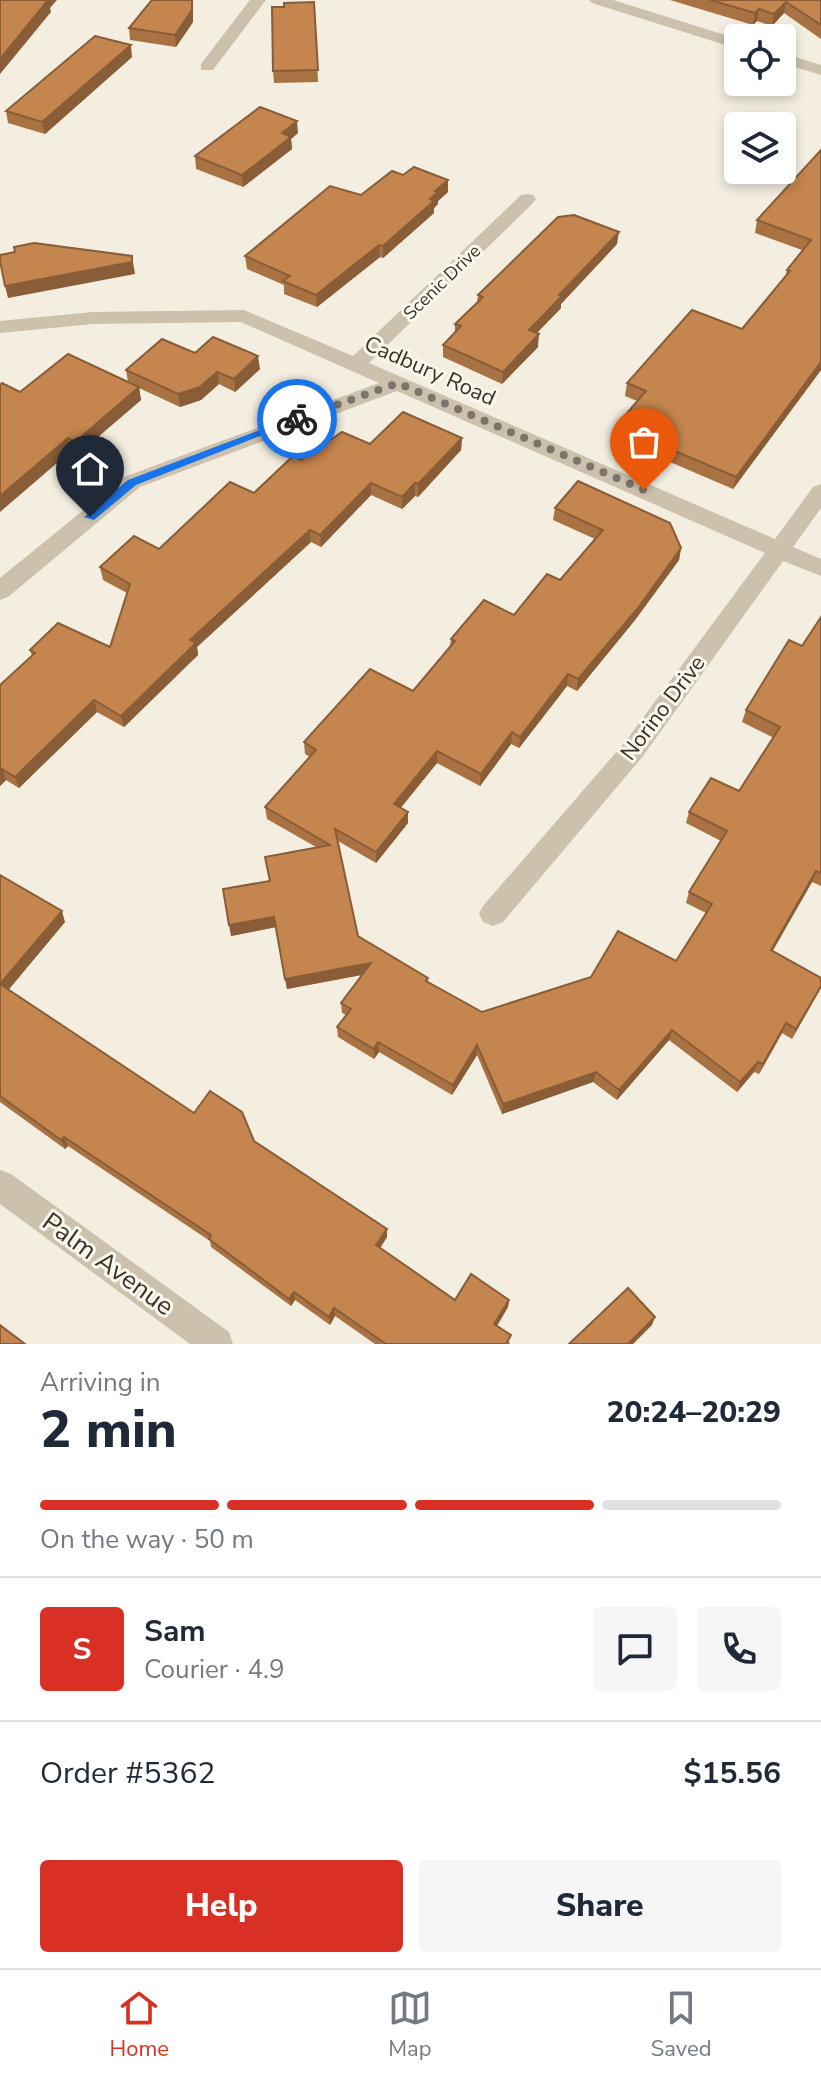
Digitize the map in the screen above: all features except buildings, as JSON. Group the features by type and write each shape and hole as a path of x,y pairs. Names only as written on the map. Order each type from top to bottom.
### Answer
{"street":[{"path":"207,67 258,0"},
{"path":"597,0 724,40"},
{"path":"796,62 821,70"},
{"name":"Scenic Drive","path":"356,364 527,199"},
{"name":"Cadbury Road","path":"0,327 93,318 244,316 821,568"},
{"path":"0,591 132,482 398,383"},
{"name":"Norino Drive","path":"493,914 634,749 821,492"},
{"name":"Palm Avenue","path":"0,1185 217,1344"}],"way so far":[{"path":"297,419 398,383 644,490"}],"route":[{"path":"90,517 132,482 297,419"}]}
